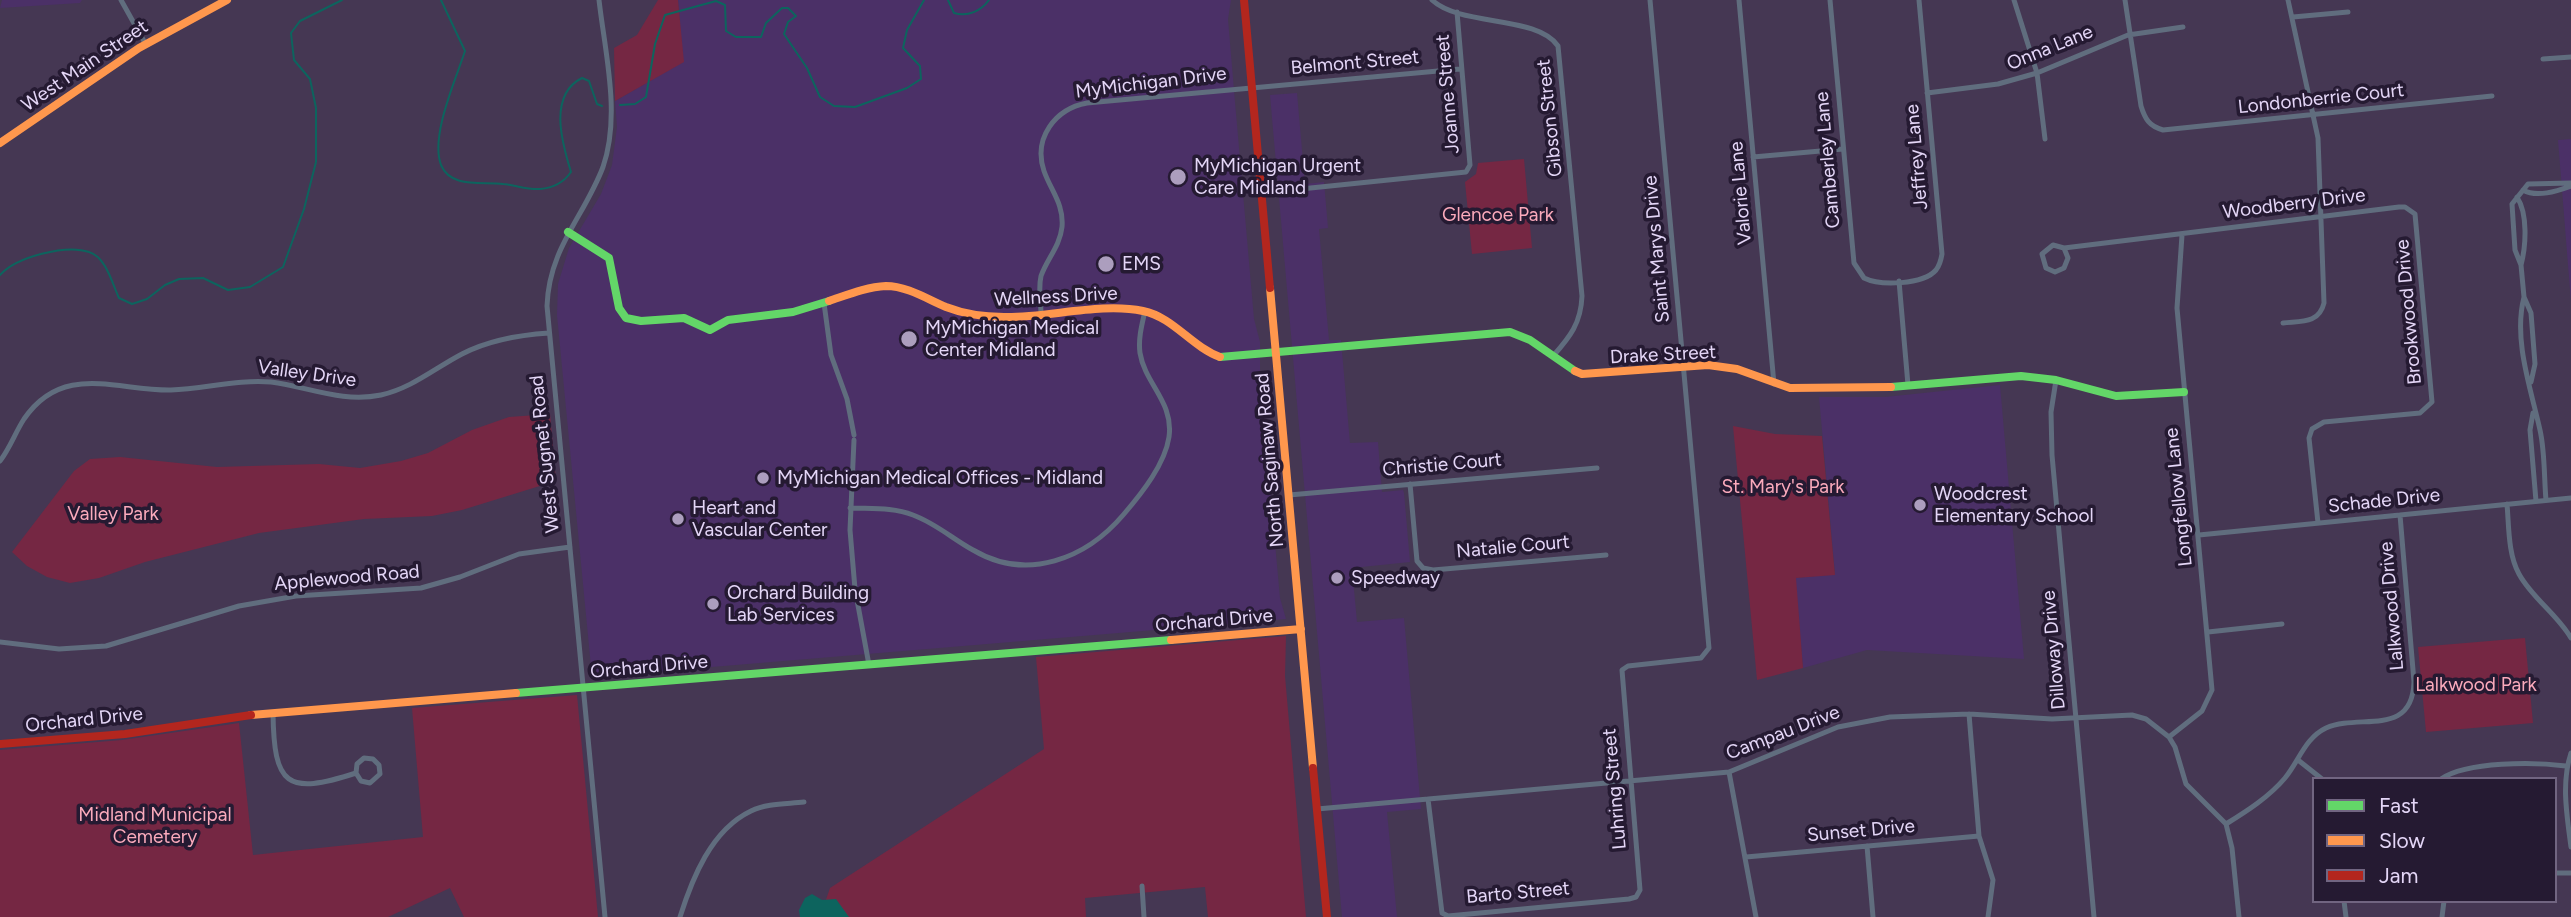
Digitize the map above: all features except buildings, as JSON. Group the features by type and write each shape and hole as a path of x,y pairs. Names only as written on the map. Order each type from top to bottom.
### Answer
{"street":[{"path":"121,0 145,43"},
{"name":"West Main Street","path":"0,144 145,43 227,0"},
{"name":"West Sugnet Road","path":"599,0 610,97 610,135 594,187 568,232 550,273 547,306 605,917"},
{"name":"North Saginaw Road","path":"1244,0 1327,917"},
{"name":"Gibson Street","path":"1432,0 1457,12 1546,34 1553,39 1561,56 1582,296 1581,315 1573,333 1553,356"},
{"name":"Saint Marys Drive","path":"1622,670 1628,666 1700,658 1706,654 1708,640 1650,0"},
{"name":"Valorie Lane","path":"1739,0 1774,384"},
{"name":"Camberley Lane","path":"1830,0 1854,262 1864,278 1871,282 1899,281"},
{"name":"Jeffrey Lane","path":"1899,281 1927,277 1940,265 1942,254 1919,0"},
{"path":"2014,0 2036,73 2045,139"},
{"path":"2125,0 2129,35"},
{"path":"2283,323 2315,319 2321,314 2324,303 2321,166 2314,116 2288,0"},
{"name":"Joanne Street","path":"1262,193 1466,172 1470,165 1457,12"},
{"path":"2293,17 2348,12"},
{"name":"Onna Lane","path":"1927,93 1998,84 2036,73 2129,35 2183,27"},
{"name":"Londonberrie Court","path":"2129,35 2141,106 2153,127 2174,130 2492,96"},
{"path":"2543,59 2571,57"},
{"name":"Belmont Street","path":"1252,87 1461,69"},
{"name":"MyMichigan Drive","path":"1041,314 1041,279 1057,247 1062,228 1060,203 1044,171 1041,155 1044,138 1055,119 1064,111 1087,103 1252,87"},
{"path":"1753,157 1843,149"},
{"path":"2531,383 2535,364 2531,313 2524,297 2521,265 2515,250 2512,204 2528,184 2571,184"},
{"path":"2523,190 2530,194 2557,191 2571,184"},
{"path":"2517,197 2522,204 2525,250 2521,265"},
{"name":"Woodberry Drive","path":"2064,248 2182,235 2321,215 2399,207 2411,209"},
{"name":"Brookwood Drive","path":"2318,523 2309,438 2312,429 2324,422 2420,413 2432,402 2417,220 2411,209"},
{"name":"Wellness Drive","path":"568,232 609,258 618,301 626,318 636,321 684,318 710,330 728,320 793,312 866,289 887,286 905,289 968,314 997,317 1125,309 1145,311 1166,321 1199,347 1214,355 1228,358 1276,354"},
{"name":"Longfellow Lane","path":"2168,737 2202,711 2209,702 2212,675 2177,308 2182,235"},
{"path":"2053,245 2064,248 2068,258 2064,268 2055,272 2046,268 2041,259 2044,250 2053,245"},
{"path":"1899,281 1908,385"},
{"path":"2524,297 2520,312 2525,364 2531,383 2533,413 2530,430 2536,501"},
{"path":"824,303 831,355 847,399 854,438 850,508 855,589 869,665"},
{"path":"850,508 892,510 914,515 973,551 1005,563 1044,564 1084,550 1109,530 1131,505 1161,460 1167,445 1167,409 1140,352 1145,311"},
{"name":"Valley Drive","path":"0,461 35,406 71,386 104,382 159,390 256,382 291,386 335,397 364,398 405,387 478,346 514,336 549,332"},
{"name":"Drake Street","path":"1276,354 1510,332 1530,339 1582,374 1723,366 1774,384 1801,388 1908,385 2021,376 2056,380 2106,395 2130,397 2184,392"},
{"name":"Dilloway Drive","path":"2056,380 2050,432 2094,917"},
{"path":"2533,413 2540,430 2546,500"},
{"name":"Christie Court","path":"1289,495 1597,468"},
{"name":"Natalie Court","path":"1410,484 1417,561 1423,568 1433,570 1606,555"},
{"name":"Schade Drive","path":"2199,535 2571,498"},
{"path":"2507,504 2512,556 2519,573 2556,614 2571,638"},
{"name":"Lalkwood Drive","path":"2298,760 2306,744 2316,733 2340,724 2397,717 2410,705 2413,694 2400,515"},
{"name":"Applewood Road","path":"0,642 59,649 106,646 239,606 319,594 421,588 460,577 519,554 570,547"},
{"path":"2208,632 2282,624"},
{"name":"Orchard Drive","path":"0,744 125,734 205,719 1301,629"},
{"name":"Luhring Street","path":"1622,670 1640,890 1636,897 1629,899"},
{"path":"273,713 276,764 293,782 316,784 356,773"},
{"name":"Campau Drive","path":"1317,809 1729,772 1827,731 1861,722 1920,714 2075,718 2132,715 2146,719 2168,737"},
{"path":"1969,715 1979,836 1993,880 1988,917"},
{"path":"2168,737 2175,747 2186,784 2225,824 2232,848 2239,917"},
{"path":"2571,753 2566,766 2566,803 2571,847"},
{"path":"368,758 377,761 380,770 378,778 370,783 361,781 356,773 360,761 368,758"},
{"path":"2225,824 2267,796 2298,760 2319,777"},
{"path":"2445,777 2487,766 2566,766"},
{"path":"1729,772 1756,917"},
{"name":"Barto Street","path":"1428,799 1442,913 1448,916 1629,899"},
{"path":"680,917 692,877 736,821 751,811 804,802"},
{"name":"Sunset Drive","path":"1746,857 1979,836"},
{"path":"1867,846 1873,917"},
{"path":"1142,886 1144,917"}],"shaded area":[{"path":"2,0 82,0 80,3 0,8"},
{"name":"MyMichigan Medical Center Midland","path":"678,0 1231,0 1228,19 1254,319 1260,342 1260,378 1280,598 1286,619 592,677 557,315 558,284 569,248 601,194 612,165 617,127 615,101 683,62"},
{"path":"1297,93 1305,184 1324,182 1328,228 1319,229 1329,340 1341,340 1350,443 1378,442 1382,492 1403,490 1404,493 1410,562 1352,568 1357,622 1404,618 1421,809 1387,812 1397,917 1342,917 1270,95"},
{"path":"2571,139 2571,302 2558,140"},
{"name":"Woodcrest Elementary School","path":"2000,385 2024,659 1867,650 1803,668 1795,578 1835,574 1819,397 1885,397"},
{"path":"812,894 822,900 836,899 849,917 800,917 799,910 805,898"}],"green space":[{"path":"658,0 678,0 684,62 615,101 614,48 637,35"},
{"name":"Glencoe Park","path":"1524,159 1532,248 1472,254 1465,182 1476,174 1478,163"},
{"name":"Valley Park","path":"550,414 556,481 462,510 432,516 364,519 259,533 145,562 99,578 70,583 47,577 27,566 12,552 74,471 90,459 120,457 217,467 319,464 360,468 428,453 472,430 509,417"},
{"name":"St. Mary's Park","path":"1733,426 1775,434 1822,436 1835,575 1796,578 1803,668 1757,680"},
{"path":"1286,636 1285,676 1306,917 1208,917 1205,887 1085,898 1086,917 820,917 830,888 1044,749 1036,657"},
{"name":"Lalkwood Park","path":"2525,638 2533,723 2426,732 2418,647"},
{"name":"Midland Municipal Cemetery","path":"577,695 598,917 464,917 450,888 388,917 0,917 0,750 122,740 239,723 253,855 423,837 412,708"}],"waterway":[{"path":"0,275 17,263 42,254 68,250 89,252 104,265 119,298 132,304 147,299 165,285 179,279 203,278 228,290 250,287 283,267 304,209 316,162 316,108 310,79 294,60 291,33 300,21 342,0"},
{"path":"441,0 465,51 441,124 439,139 441,165 452,178 531,189 554,186 571,172 560,120 561,108 571,86 582,78 589,81 597,104 602,106"},
{"path":"620,105 635,104 646,97 655,44 665,15 716,1 725,5 726,31 736,37 761,37 766,23 782,8 788,8 796,16 788,22 784,34 807,68 820,97 834,106 855,107 907,88 921,79 920,66 903,48 907,30 924,0"},
{"path":"948,0 954,13 964,14 978,10 989,0"}],"traffic: fast":[{"path":"568,232 609,258 619,308 626,318 641,321 684,318 710,330 728,320 793,312 829,301"},
{"path":"1220,357 1510,332 1530,340 1575,371"},
{"path":"1891,387 2021,376 2056,380 2116,396 2184,392"},
{"path":"516,693 1171,640"}],"traffic: slow":[{"path":"0,143 139,48 227,0"},
{"path":"829,301 886,286 909,291 953,309 989,316 1021,317 1110,308 1143,311 1164,319 1200,346 1220,357"},
{"path":"1270,288 1313,768"},
{"path":"1575,371 1582,374 1708,365 1737,369 1790,388 1891,387"},
{"path":"1171,640 1301,629"},
{"path":"251,715 516,693"}],"traffic: jam":[{"path":"1244,0 1270,288"},
{"path":"0,744 125,734 251,715"},
{"path":"1313,768 1327,917"}],"place":[{"name":"MyMichigan Urgent Care Midland","path":"1178,177"},
{"name":"EMS","path":"1106,264"},
{"name":"MyMichigan Medical Center Midland","path":"909,339"},
{"name":"MyMichigan Medical Offices - Midland","path":"763,478"},
{"name":"Woodcrest Elementary School","path":"1920,505"},
{"name":"Heart and Vascular Center","path":"678,519"},
{"name":"Speedway","path":"1337,578"},
{"name":"Orchard Building Lab Services","path":"713,604"}]}
